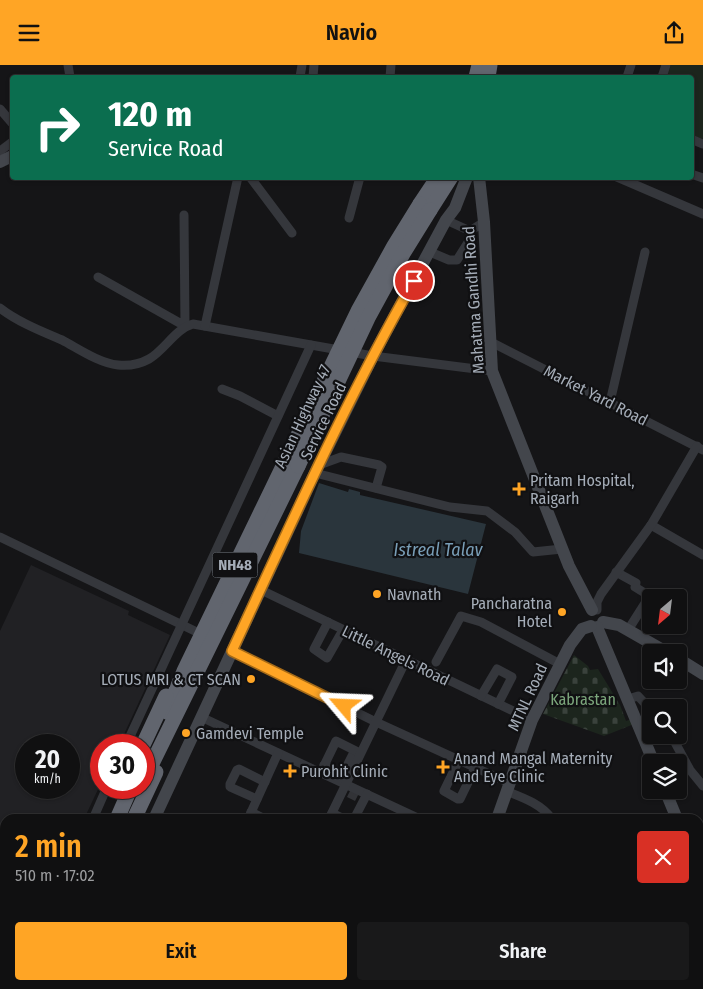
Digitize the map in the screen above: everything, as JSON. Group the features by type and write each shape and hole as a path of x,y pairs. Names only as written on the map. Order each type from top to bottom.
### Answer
{"highway":[{"name":"Asian Highway 47","path":"190,673 202,634 404,252 437,180"},
{"name":"Asian Highway 47","path":"425,207 448,180"},
{"name":"Asian Highway 47","path":"190,673 292,463"},
{"name":"NH48","path":"155,753 190,673"},
{"path":"148,734 164,700 190,673"},
{"path":"136,814 186,710 190,673"},
{"name":"NH48","path":"155,741 175,705"},
{"path":"112,814 119,799"},
{"path":"118,814 125,799"},
{"path":"127,814 134,799"}],"street":[{"path":"0,109 10,121"},
{"path":"205,326 237,180"},
{"path":"252,180 292,233"},
{"path":"349,218 359,180"},
{"name":"Service Road","path":"156,814 317,469 372,356 446,220 455,208 466,180"},
{"name":"Mahatma Gandhi Road","path":"479,180 484,222 492,371 568,566 594,610"},
{"path":"624,180 703,214"},
{"path":"184,215 185,326"},
{"path":"446,220 470,231"},
{"path":"470,231 484,222"},
{"path":"430,252 449,260 458,260 469,241 470,231"},
{"path":"610,402 645,252"},
{"path":"98,277 185,326"},
{"path":"0,309 107,362 118,365 148,360 185,326 194,324 372,356 492,371"},
{"name":"Market Yard Road","path":"489,341 700,448"},
{"path":"131,734 311,345"},
{"path":"222,389 240,396 278,416"},
{"path":"652,644 619,625 597,625 587,622 586,616 594,610 616,572 651,525 700,448"},
{"path":"317,469 341,457 379,465 382,467 376,489"},
{"path":"317,469 376,489 450,507 487,511 515,531 533,552 562,549"},
{"path":"651,525 703,555"},
{"path":"0,537 202,634"},
{"path":"616,572 636,583 635,587 649,597 628,630"},
{"name":"Little Angels Road","path":"261,590 532,721"},
{"path":"436,662 461,616 482,622 560,664"},
{"path":"328,622 314,649 327,658 343,630"},
{"path":"597,625 650,754"},
{"name":"MTNL Road","path":"499,814 532,721 560,664 570,645 582,629 597,625"},
{"path":"232,651 376,722 475,768 532,801 548,814"},
{"path":"332,814 345,787 356,754 376,722 406,660"},
{"path":"687,664 703,674"},
{"path":"628,699 638,696 642,700"},
{"path":"201,717 278,753 322,769 345,787 364,797 407,814"},
{"path":"322,769 336,741 356,754"},
{"path":"676,744 690,770 703,786"},
{"path":"249,814 254,798 263,785 278,753"},
{"path":"459,760 444,791 458,799 475,768"},
{"path":"254,798 230,787 237,770 239,769 263,785"},
{"path":"356,814 364,797"},
{"path":"94,814 101,799"},
{"path":"669,799 675,814"}],"shaded area":[{"path":"31,565 129,611 128,615 170,635 124,734 90,734 90,799 93,799 86,814 0,814 0,631"}],"green space":[{"path":"671,65 703,65 703,139 694,136 694,75 667,75"},
{"name":"Kabrastan","path":"574,655 588,666 590,670 598,669 620,705 626,721 632,719 634,724 604,736 543,714"}],"water":[{"name":"Istreal Talav","path":"319,483 348,492 349,489 360,492 360,495 486,524 468,594 299,553 301,531"}],"tunnel":[{"path":"349,793 363,800"}],"place":[{"name":"Pritam Hospital, Raigarh","path":"519,489"},
{"name":"Navnath","path":"377,594"},
{"name":"Pancharatna Hotel","path":"562,612"},
{"name":"LOTUS MRI & CT SCAN","path":"251,679"},
{"name":"Gamdevi Temple","path":"186,733"},
{"name":"Anand Mangal Maternity And Eye Clinic","path":"443,767"},
{"name":"Purohit Clinic","path":"290,771"}],"route":[{"path":"344,706 232,651 372,356 414,281"}]}
